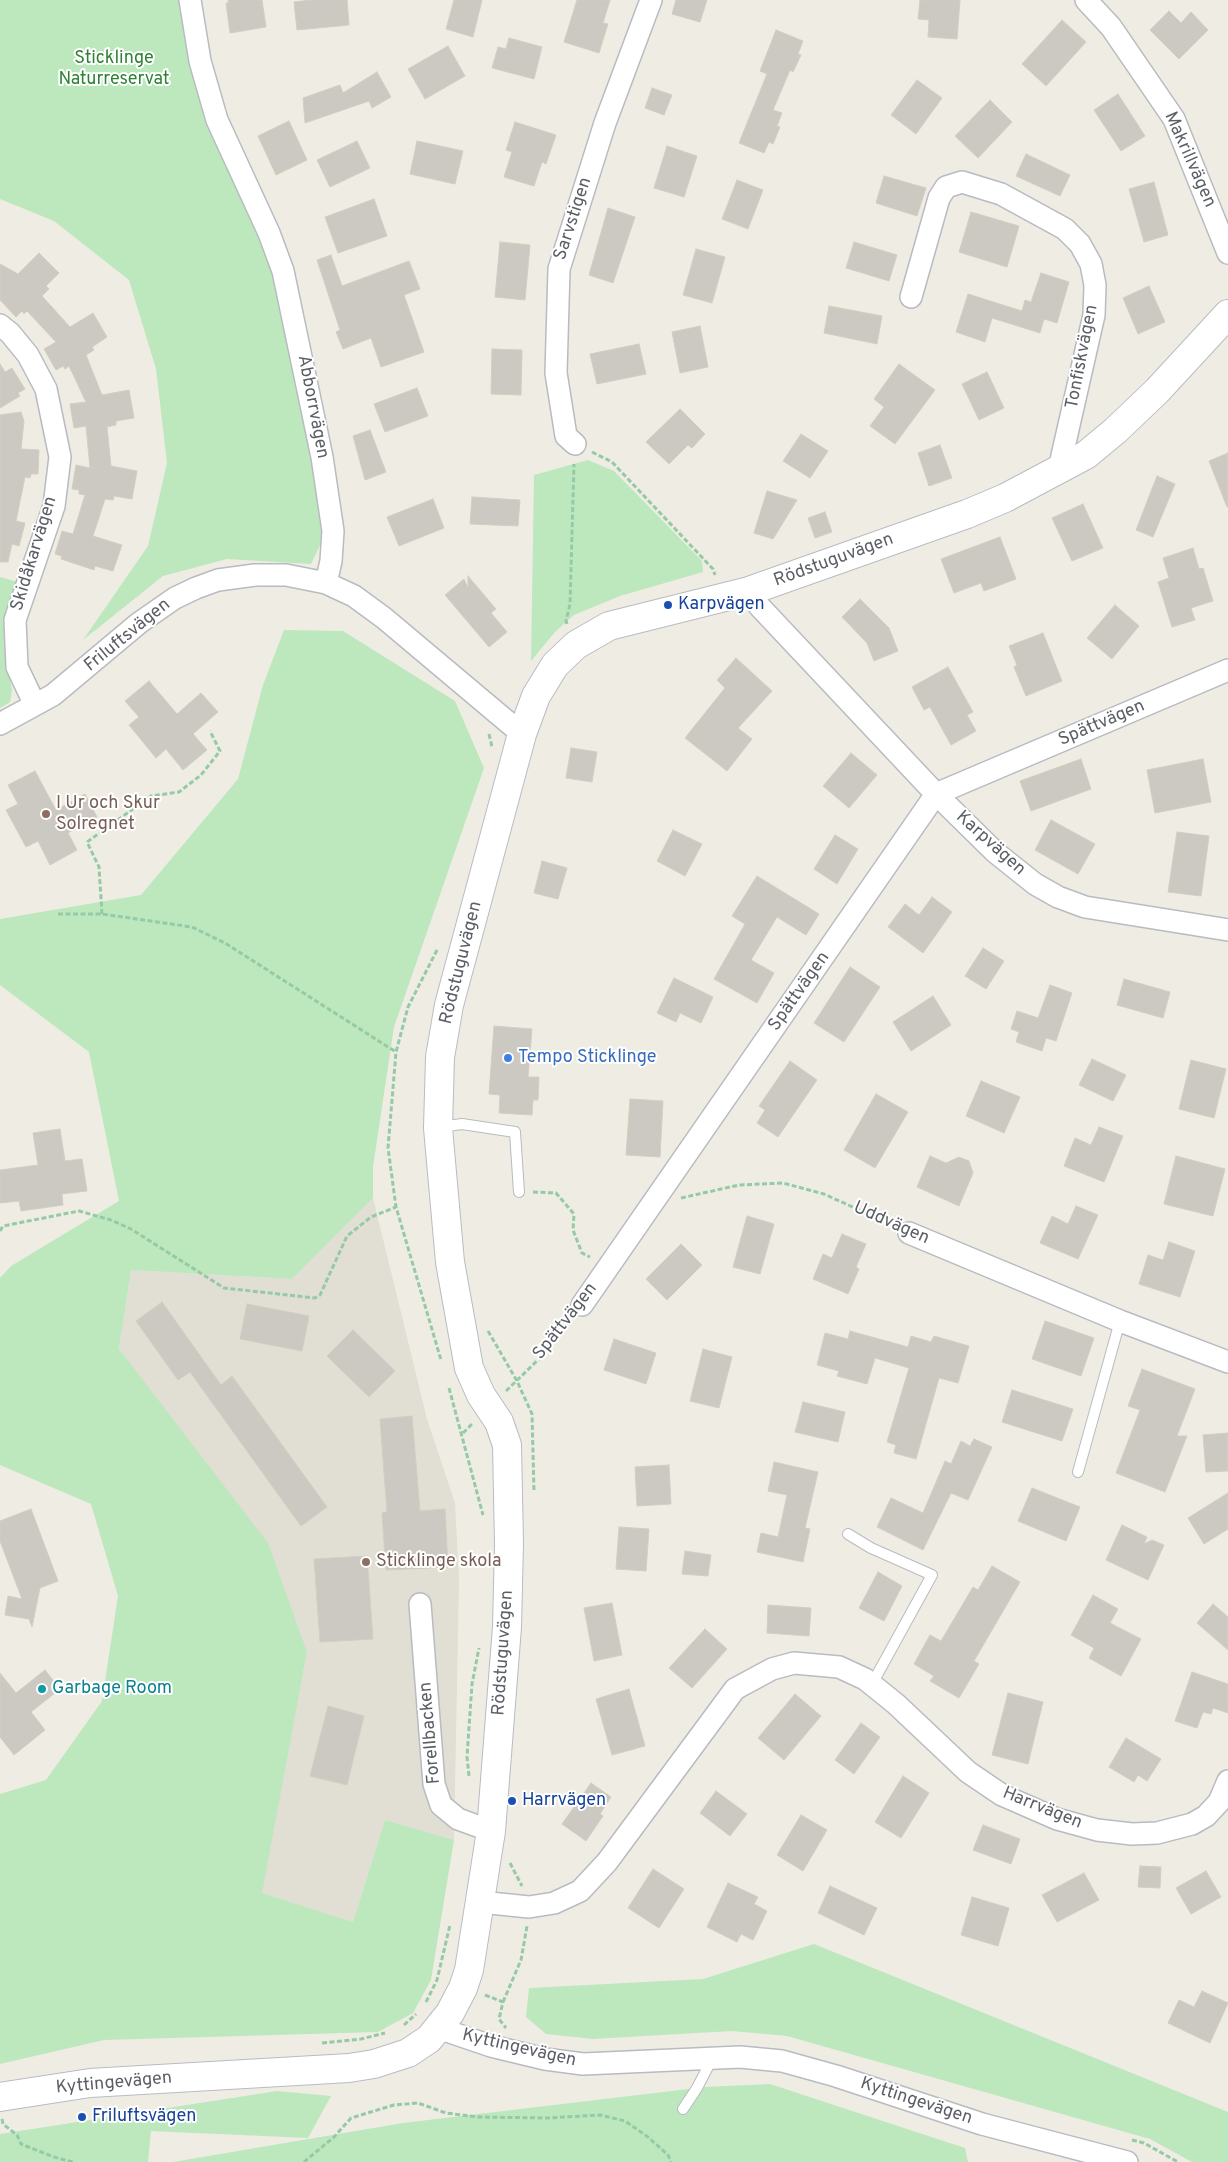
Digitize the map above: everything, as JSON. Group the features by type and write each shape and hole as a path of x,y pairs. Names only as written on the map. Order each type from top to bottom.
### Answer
{"street":[{"name":"Abborrvägen","path":"190,0 200,61 217,120 269,233 283,271 322,456 333,531 331,561 326,583"},
{"name":"Sarvstigen","path":"575,444 566,436 556,373 558,269 605,123 651,0"},
{"name":"Makrillvägen","path":"1086,0 1110,27 1174,119 1228,253"},
{"name":"Tonfiskvägen","path":"911,297 940,198 946,187 962,182 1009,198 1065,229 1080,244 1091,264 1095,285 1094,315 1059,469"},
{"name":"Rödstuguvägen","path":"438,2028 463,1988 469,1970 491,1831 507,1627 509,1544 507,1445 499,1422 488,1406 470,1368 463,1342 450,1262 438,1128 440,1057 449,1005 522,734 536,696 555,665 576,646 609,626 724,599 750,591 967,514 1005,498 1086,455 1115,431 1157,391 1228,314"},
{"name":"Skidåkarvägen","path":"0,326 10,333 28,355 46,388 60,457 54,506 15,620 17,667 36,705"},
{"name":"Friluftsvägen","path":"0,724 53,695 86,670 139,623 175,598 196,588 218,580 255,575 286,575 326,583"},
{"path":"326,583 354,596 384,618 522,734"},
{"name":"Karpvägen","path":"750,591 760,607 936,794 995,852 1035,884 1058,897 1085,906 1228,930"},
{"name":"Spättvägen","path":"582,1305 936,794 1228,670"},
{"name":"Uddvägen","path":"909,1233 1120,1321 1228,1362"},
{"name":"Forellbacken","path":"420,1604 436,1791 441,1805 458,1819 491,1831"},
{"name":"Harrvägen","path":"480,1902 529,1907 554,1904 580,1891 607,1862 735,1689 772,1668 794,1663 839,1667 872,1684 968,1772 1002,1795 1057,1819 1089,1828 1132,1834 1157,1832 1192,1824 1206,1816 1219,1802 1228,1781"},
{"name":"Kyttingevägen","path":"0,2097 90,2083 349,2068 374,2064 408,2053 429,2039 438,2028 491,2046 545,2059 583,2064 712,2058 782,2061 836,2076 982,2124 1126,2162"}],"lane":[{"path":"438,1128 462,1124 516,1132 520,1192"},
{"path":"1078,1472 1120,1321"},
{"path":"848,1534 871,1548 932,1574 872,1684"},
{"path":"683,2109 697,2088 712,2058"}],"path":[{"path":"576,646 566,621 570,604 575,444 612,462 713,569 724,599"},
{"path":"490,707 487,726 493,744 492,752"},
{"path":"102,914 99,868 86,842 151,796 179,792 202,775 220,751 210,731"},
{"path":"58,914 102,914 192,927 225,943 396,1052"},
{"path":"442,942 408,1008 396,1052 388,1148 396,1207 444,1367"},
{"name":"Uddvägen","path":"652,1206 711,1190 739,1185 783,1183 824,1194 909,1233"},
{"path":"520,1192 556,1193 574,1214 573,1230 582,1253 609,1267"},
{"path":"0,1231 2,1224 79,1211 111,1220 132,1229 224,1288 315,1298 320,1295 347,1236 371,1217 396,1207"},
{"name":"Spättvägen","path":"463,1434 488,1406 517,1381 543,1354 582,1305"},
{"path":"487,1322 488,1332 517,1381 532,1414 534,1500"},
{"path":"449,1386 463,1434 483,1519"},
{"path":"470,1782 467,1757 472,1684 480,1642"},
{"path":"503,2002 522,1960 529,1907 519,1879 509,1860"},
{"path":"397,2030 423,2008 437,1980 452,1915"},
{"path":"319,2044 361,2039 388,2032"},
{"path":"304,2162 334,2137 351,2118 394,2105 418,2102 446,2112 478,2117 547,2118 600,2116 625,2121 648,2137 668,2156 671,2162"},
{"path":"0,2111 3,2124 17,2135 21,2144 73,2162"}],"shaded area":[{"name":"Sticklinge skola","path":"373,1198 427,1419 455,1503 459,1580 454,1840 385,1820 353,1922 261,1893 307,1652 119,1349 131,1270 292,1279"}],"green space":[{"name":"Sticklinge Naturreservat","path":"0,0 179,0 186,48 212,134 256,224 277,283 311,457 321,531 321,543 311,564 227,559 163,576 83,640 148,546 167,463 156,369 129,280 54,221 0,199"},
{"path":"588,460 614,471 702,561 703,572 620,596 574,615 555,632 531,661 534,475"},
{"path":"0,577 18,582 7,664 12,690 10,702 0,708"},
{"path":"284,630 343,631 455,701 484,768 394,1027 373,1167 373,1198 292,1279 131,1270 119,1349 268,1543 307,1652 262,1893 353,1922 385,1820 454,1840 431,1980 413,2013 378,2032 104,2040 0,2064 0,1794 46,1780 102,1701 118,1596 91,1504 0,1465 0,1278 11,1266 119,1201 89,1052 0,985 0,919 141,895 238,779 263,685"},
{"path":"814,1944 1228,2112 1228,2162 1192,2162 1150,2139 787,2036 732,2031 593,2039 546,2034 526,2017 529,1988 703,1979"},
{"path":"770,2084 965,2148 968,2162 173,2162 403,2123 705,2087"},
{"path":"277,2091 331,2096 308,2138 151,2131 148,2162 0,2162 0,2134"}],"building":[{"path":"228,0 262,0 266,27 230,33 226,3 229,3"},
{"path":"347,0 349,25 297,30 294,2"},
{"path":"454,0 482,0 473,37 446,29"},
{"path":"577,0 610,0 603,23 608,24 599,53 564,42"},
{"path":"676,0 707,0 700,22 672,14"},
{"path":"920,0 960,0 957,39 928,37 929,20 918,19"},
{"path":"1169,11 1181,23 1191,12 1208,30 1179,59 1150,30"},
{"path":"1062,20 1086,42 1046,86 1022,64"},
{"path":"776,30 803,41 798,54 801,55 793,72 790,70 773,110 782,113 777,126 780,127 773,144 769,142 764,153 739,143 767,74 760,71"},
{"path":"509,38 542,47 534,79 492,68 498,47 506,49"},
{"path":"448,46 465,76 425,99 408,69"},
{"path":"377,72 391,97 372,108 369,101 305,123 303,98 340,85 343,93"},
{"path":"917,80 942,98 916,134 891,115"},
{"path":"652,88 672,95 664,115 645,108"},
{"path":"1118,94 1145,136 1121,151 1094,110"},
{"path":"990,100 1012,122 978,158 955,136"},
{"path":"289,121 307,160 276,175 258,136"},
{"path":"515,122 556,135 546,164 542,162 534,186 504,177 512,152 506,150"},
{"path":"357,141 370,168 330,187 317,160"},
{"path":"417,141 463,151 455,184 410,174"},
{"path":"667,146 697,156 684,197 654,188"},
{"path":"1026,154 1070,175 1060,196 1016,176"},
{"path":"884,176 926,188 917,216 876,203"},
{"path":"737,180 763,190 748,229 722,219"},
{"path":"1154,182 1168,235 1144,242 1129,189"},
{"path":"374,199 387,236 338,253 325,217"},
{"path":"608,208 635,217 613,283 589,275"},
{"path":"971,212 1019,226 1007,267 959,252"},
{"path":"500,242 530,245 525,300 495,297"},
{"path":"854,242 897,255 889,281 846,268"},
{"path":"696,249 725,257 712,303 683,295"},
{"path":"39,253 59,273 46,286 49,289 42,296 70,327 93,313 107,337 92,347 94,350 86,355 102,395 129,390 134,418 116,421 116,425 107,427 111,466 137,471 132,499 114,496 113,500 105,499 93,536 122,545 113,571 95,566 94,570 61,559 62,556 55,554 62,531 73,534 85,495 79,494 79,490 72,489 76,465 90,468 86,426 74,428 70,404 86,402 69,366 65,369 63,366 56,370 44,349 56,342 27,311 24,314 22,311 16,317 0,300 0,264 18,274"},
{"path":"331,255 342,286 409,261 420,289 404,295 424,352 381,367 371,338 343,349 336,332 340,330 317,260"},
{"path":"1041,273 1069,282 1057,323 1044,319 1040,333 992,318 985,342 956,332 968,294 1022,311 1025,300 1031,302"},
{"path":"1149,286 1165,322 1138,334 1123,298"},
{"path":"829,306 882,316 877,344 824,333"},
{"path":"700,326 708,367 680,373 672,332"},
{"path":"639,344 646,374 597,384 590,354"},
{"path":"492,349 522,350 521,395 491,394"},
{"path":"0,364 5,372 12,368 25,389 18,393 20,396 0,408"},
{"path":"899,364 935,390 895,444 870,426 884,407 874,399"},
{"path":"987,372 1004,408 979,420 962,384"},
{"path":"417,388 428,416 385,432 374,404"},
{"path":"680,409 705,434 692,448 688,445 669,464 646,442"},
{"path":"21,412 24,421 21,449 39,450 38,474 31,474 30,478 25,477 16,521 25,523 19,546 12,544 8,562 0,562 0,415"},
{"path":"370,430 386,472 365,480 353,436"},
{"path":"801,434 828,451 810,478 783,461"},
{"path":"940,445 952,478 929,486 918,453"},
{"path":"1228,453 1228,507 1227,507 1209,461"},
{"path":"1157,476 1175,484 1153,537 1136,530"},
{"path":"767,491 797,500 773,539 754,533"},
{"path":"472,497 520,500 518,526 470,524"},
{"path":"433,499 444,528 399,546 387,517"},
{"path":"1083,504 1103,548 1072,561 1052,518"},
{"path":"825,512 832,532 815,538 808,518"},
{"path":"1000,537 1016,579 984,591 981,583 954,593 941,559"},
{"path":"1193,548 1199,569 1203,568 1213,601 1191,608 1195,620 1172,627 1158,582 1169,578 1163,558"},
{"path":"468,576 496,609 491,613 507,632 489,647 445,595 464,579 468,588"},
{"path":"860,599 889,628 898,651 874,661 867,643 842,617"},
{"path":"1115,605 1139,626 1112,659 1087,638"},
{"path":"1043,633 1062,681 1026,696 1014,667 1017,665 1009,646"},
{"path":"736,658 772,691 738,728 752,739 727,771 685,738 725,688 717,680"},
{"path":"948,667 973,712 967,715 976,731 951,745 930,707 924,710 912,687"},
{"path":"149,681 177,714 201,693 218,712 193,734 207,750 183,770 166,749 156,758 129,725 139,717 125,701"},
{"path":"571,748 597,752 592,782 566,778"},
{"path":"851,753 877,775 849,808 823,786"},
{"path":"1081,759 1091,789 1031,811 1020,781"},
{"path":"1203,759 1211,802 1155,813 1147,770"},
{"path":"35,771 56,810 85,794 97,817 68,833 77,850 50,865 38,841 26,847 6,810 18,804 8,785"},
{"path":"1051,820 1095,844 1078,874 1035,850"},
{"path":"673,830 702,844 685,876 657,861"},
{"path":"1177,832 1209,836 1201,896 1168,892"},
{"path":"835,835 858,849 837,884 814,869"},
{"path":"542,861 567,868 558,899 534,893"},
{"path":"757,876 819,914 806,935 777,917 751,960 774,973 757,1003 714,979 745,924 732,916"},
{"path":"932,897 952,912 923,953 888,927 905,904 919,915"},
{"path":"983,948 1004,961 986,989 965,976"},
{"path":"850,967 880,987 844,1042 814,1023"},
{"path":"674,978 713,997 701,1023 680,1013 676,1022 657,1013"},
{"path":"1124,979 1170,992 1163,1018 1117,1005"},
{"path":"1050,985 1072,993 1056,1041 1046,1038 1042,1051 1016,1042 1019,1032 1011,1029 1017,1011 1038,1018"},
{"path":"933,996 951,1025 911,1051 893,1022"},
{"path":"494,1026 532,1029 528,1077 539,1077 538,1100 533,1100 532,1115 499,1113 500,1095 489,1094"},
{"path":"1092,1059 1126,1075 1113,1101 1079,1085"},
{"path":"1191,1060 1226,1069 1214,1118 1179,1109"},
{"path":"790,1061 817,1080 778,1137 757,1123 765,1110 759,1106"},
{"path":"981,1081 1020,1097 1004,1133 966,1116"},
{"path":"876,1094 908,1112 875,1168 844,1150"},
{"path":"630,1099 663,1101 660,1157 626,1155"},
{"path":"1099,1127 1123,1136 1104,1182 1064,1166 1075,1138 1091,1145"},
{"path":"60,1129 65,1161 82,1159 87,1191 62,1194 63,1205 21,1211 19,1201 0,1203 0,1170 38,1165 33,1133"},
{"path":"930,1156 946,1163 959,1157 969,1161 973,1173 959,1206 917,1187"},
{"path":"1176,1156 1225,1169 1213,1216 1164,1204"},
{"path":"1076,1206 1098,1215 1078,1259 1040,1243 1052,1216 1068,1224"},
{"path":"747,1216 774,1224 760,1274 733,1267"},
{"path":"842,1234 866,1244 856,1267 859,1269 848,1294 813,1279 823,1254 832,1258"},
{"path":"1169,1242 1195,1251 1180,1297 1139,1284 1148,1255 1163,1260"},
{"path":"681,1244 702,1265 667,1300 646,1279"},
{"path":"162,1302 221,1385 232,1376 327,1507 301,1526 190,1372 178,1380 136,1321"},
{"path":"247,1304 309,1316 302,1351 240,1339"},
{"path":"1045,1321 1094,1338 1081,1376 1032,1359"},
{"path":"353,1330 395,1371 369,1397 327,1356"},
{"path":"850,1331 908,1347 911,1336 931,1342 934,1336 969,1346 958,1383 939,1378 916,1459 894,1453 896,1445 887,1442 909,1368 875,1358 867,1384 837,1376 839,1371 817,1365 825,1333 848,1339"},
{"path":"614,1339 656,1353 646,1384 604,1370"},
{"path":"703,1349 732,1357 719,1408 690,1401"},
{"path":"1142,1369 1195,1389 1177,1436 1187,1436 1165,1492 1116,1473 1140,1410 1128,1406"},
{"path":"1012,1390 1073,1409 1062,1441 1002,1422"},
{"path":"803,1402 845,1412 838,1442 795,1432"},
{"path":"412,1416 420,1511 445,1509 448,1567 386,1570 382,1513 387,1512 380,1419"},
{"path":"1228,1433 1228,1471 1206,1472 1203,1435"},
{"path":"974,1439 992,1447 968,1500 951,1493 923,1550 877,1527 891,1498 923,1513 945,1461 951,1464 961,1441 970,1446"},
{"path":"774,1462 818,1472 805,1528 810,1529 803,1562 757,1552 761,1533 778,1537 787,1495 768,1491"},
{"path":"669,1465 671,1504 637,1506 635,1467"},
{"path":"1032,1488 1080,1507 1066,1541 1018,1521"},
{"path":"1228,1493 1228,1529 1204,1544 1188,1518"},
{"path":"31,1509 58,1581 40,1588 32,1627 29,1619 5,1615 8,1596 22,1599 0,1541 0,1521"},
{"path":"1122,1525 1147,1537 1144,1544 1152,1540 1164,1545 1148,1580 1106,1560"},
{"path":"619,1527 649,1529 646,1571 616,1569"},
{"path":"685,1551 711,1555 708,1576 682,1574"},
{"path":"367,1556 373,1639 320,1642 314,1559"},
{"path":"992,1566 1020,1582 974,1661 979,1664 959,1698 930,1681 934,1676 914,1664 930,1635 941,1641 973,1587 978,1590"},
{"path":"878,1572 902,1586 884,1621 859,1608"},
{"path":"1093,1595 1118,1609 1110,1623 1141,1639 1121,1676 1089,1658 1094,1648 1071,1635"},
{"path":"612,1603 622,1655 594,1661 584,1608"},
{"path":"1213,1604 1228,1617 1228,1650 1197,1623"},
{"path":"768,1605 811,1608 809,1636 767,1633"},
{"path":"705,1629 727,1649 692,1688 669,1668"},
{"path":"45,1670 60,1689 31,1712 45,1730 14,1755 0,1737 0,1673 16,1693"},
{"path":"1192,1672 1228,1684 1228,1713 1213,1708 1211,1714 1203,1712 1197,1728 1175,1721"},
{"path":"629,1689 645,1746 612,1755 596,1699"},
{"path":"1008,1693 1043,1702 1028,1764 992,1755"},
{"path":"795,1694 821,1716 784,1760 758,1738"},
{"path":"328,1706 364,1716 347,1785 310,1776"},
{"path":"861,1723 880,1737 854,1774 835,1760"},
{"path":"1126,1738 1161,1759 1147,1781 1138,1775 1134,1782 1109,1767"},
{"path":"903,1776 929,1793 901,1838 875,1822"},
{"path":"591,1783 611,1797 600,1814 603,1816 586,1841 562,1824"},
{"path":"716,1791 747,1814 730,1836 700,1813"},
{"path":"801,1815 827,1830 803,1871 777,1855"},
{"path":"983,1825 1020,1839 1011,1864 973,1850"},
{"path":"1140,1866 1161,1867 1160,1888 1138,1887"},
{"path":"653,1869 684,1889 659,1928 628,1908"},
{"path":"1206,1871 1221,1897 1191,1914 1176,1888"},
{"path":"1084,1873 1099,1900 1057,1922 1042,1895"},
{"path":"728,1883 758,1897 754,1904 767,1911 753,1940 741,1934 737,1942 707,1927"},
{"path":"830,1886 877,1908 864,1935 818,1913"},
{"path":"972,1897 1009,1908 998,1946 961,1935"},
{"path":"1202,1991 1228,2003 1210,2043 1168,2023 1179,2000 1194,2007"}],"place":[{"name":"Karpvägen","path":"668,605"},
{"name":"I Ur och Skur Solregnet","path":"46,814"},
{"name":"Tempo Sticklinge","path":"508,1058"},
{"name":"Sticklinge skola","path":"366,1562"},
{"name":"Garbage Room","path":"42,1689"},
{"name":"Harrvägen","path":"512,1801"},
{"name":"Friluftsvägen","path":"82,2117"}]}
